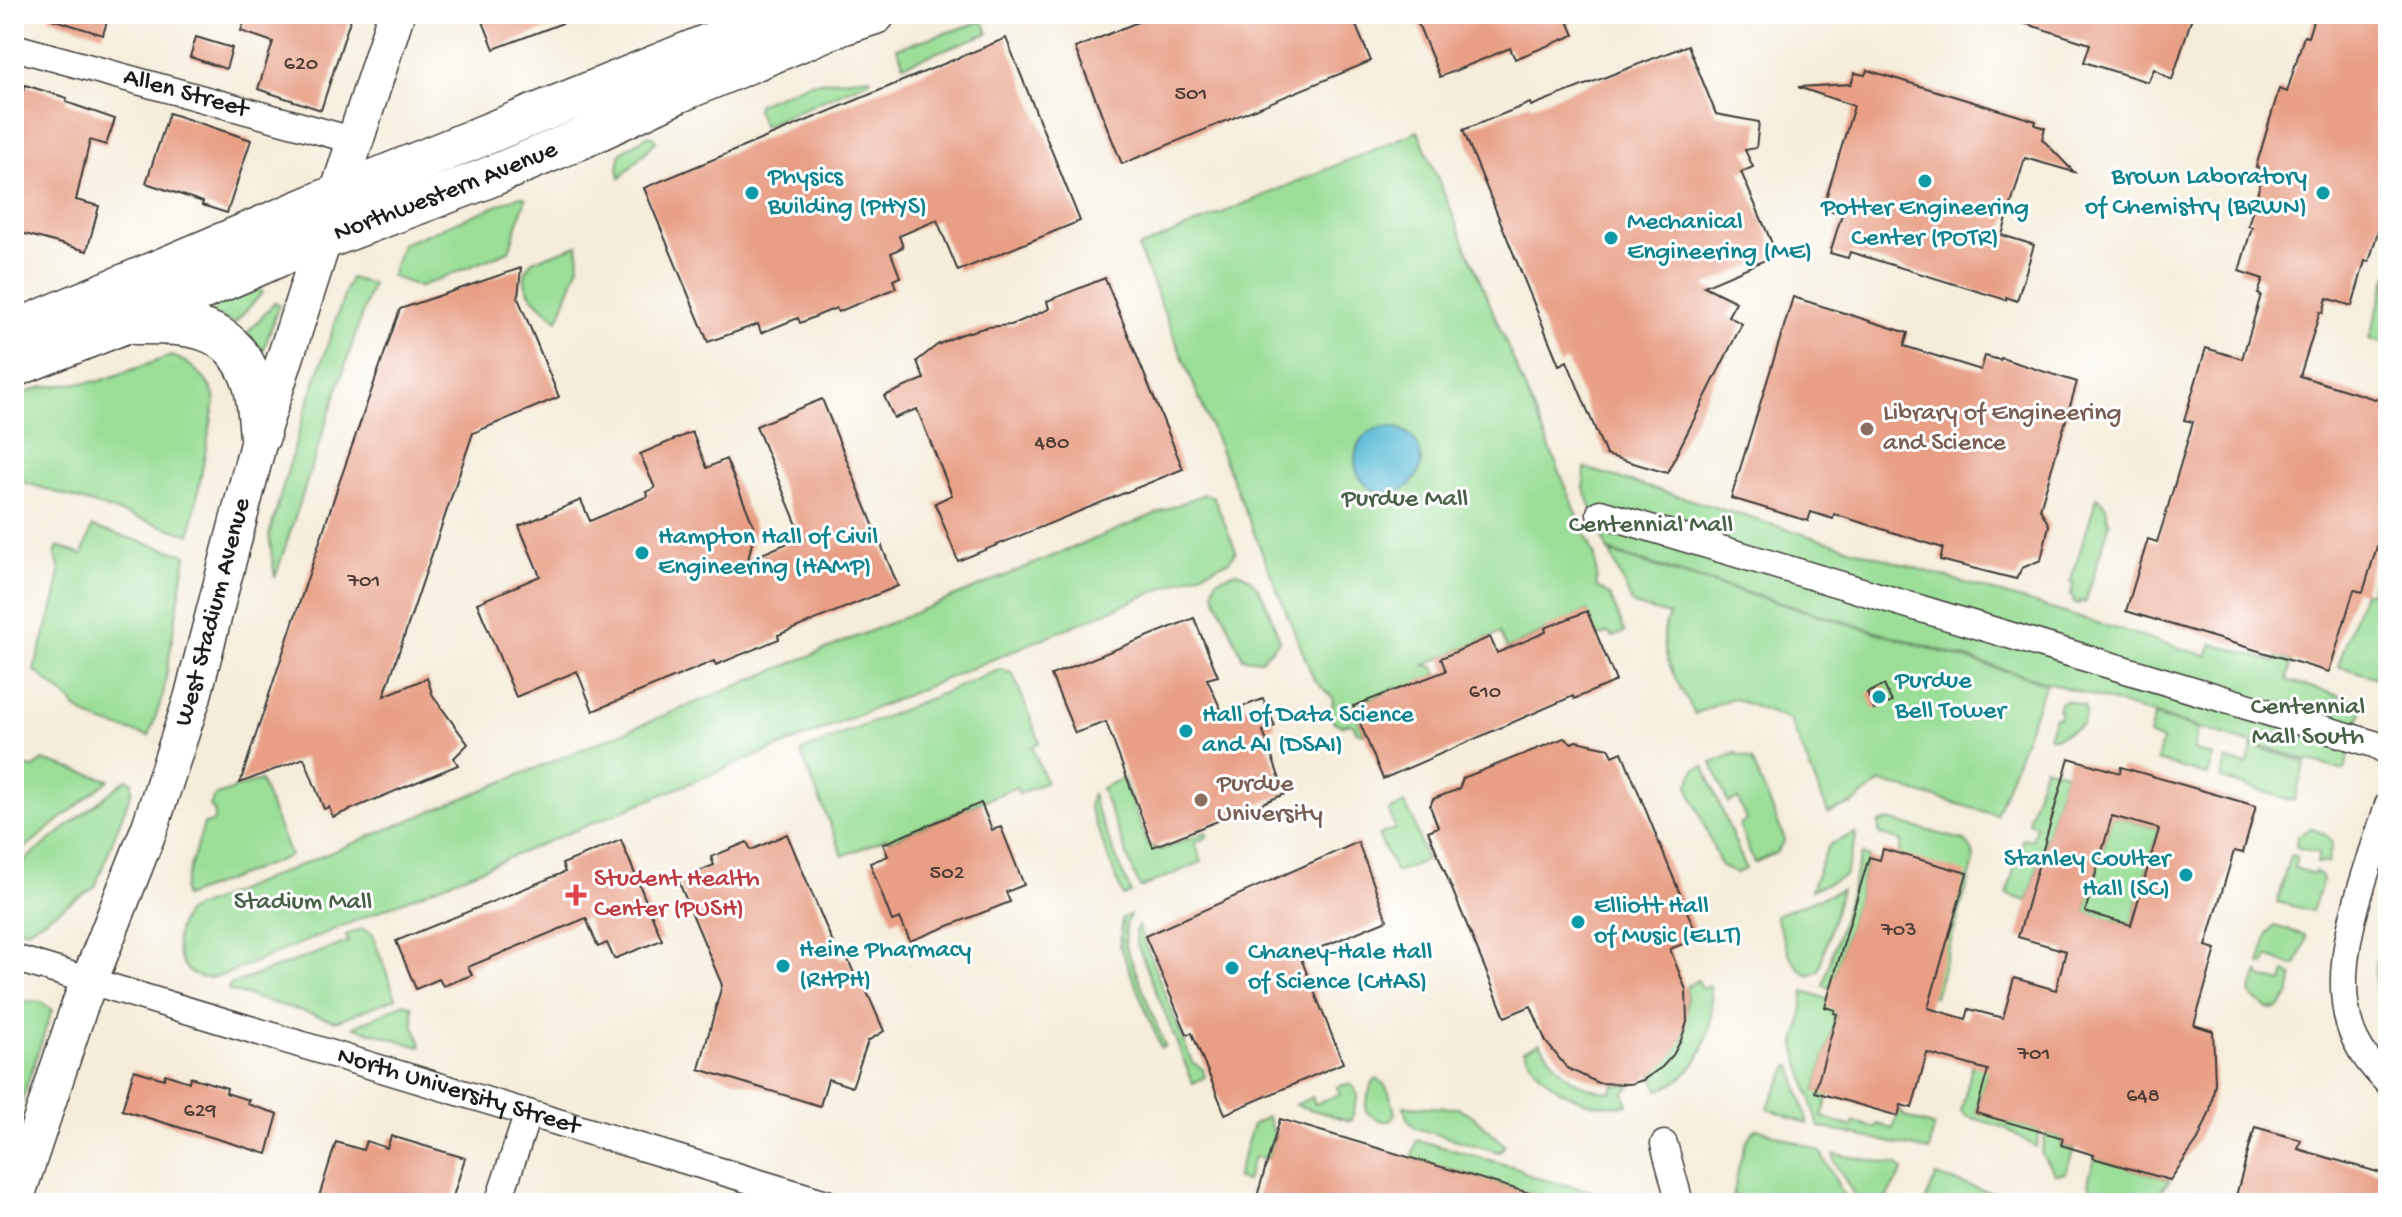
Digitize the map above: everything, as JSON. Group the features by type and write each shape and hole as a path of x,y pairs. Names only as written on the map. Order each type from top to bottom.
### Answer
{"main road":[{"name":"Northwestern Avenue","path":"14,331 339,194 782,14"},
{"name":"Northwestern Avenue","path":"14,367 324,240 482,180 751,62 832,28 875,14"},
{"path":"123,324 191,326 215,332 227,341 253,382 260,436"}],"street":[{"name":"West Stadium Avenue","path":"14,1203 79,1007 150,827 192,699 260,436 396,14"},
{"name":"Allen Street","path":"14,47 356,141"},
{"path":"1600,513 2374,744 2388,752"},
{"path":"2388,805 2349,936 2344,967 2344,999 2354,1037 2369,1062 2388,1083"},
{"name":"North University Street","path":"14,958 826,1203"},
{"path":"498,1203 528,1113"},
{"path":"1664,1144 1680,1203"}],"green space":[{"path":"984,23 988,33 904,65 897,48"},
{"path":"870,77 871,80 763,126 756,110 758,104 809,83"},
{"name":"Purdue Mall","path":"1418,131 1595,557 1597,587 1610,596 1625,632 1613,637 1608,633 1598,637 1587,611 1507,649 1499,633 1424,665 1434,667 1437,675 1399,691 1397,687 1353,706 1364,734 1356,732 1350,723 1342,726 1334,722 1331,716 1333,698 1314,680 1138,248"},
{"path":"649,135 656,141 620,178 621,152"},
{"path":"520,196 526,198 509,251 419,287 391,276 402,244"},
{"path":"578,245 579,265 558,320 530,294 526,286 526,270 532,261"},
{"path":"2388,274 2388,345 2369,339"},
{"path":"350,278 372,284 275,578 269,535 302,421"},
{"path":"256,290 263,292 235,323 211,315 213,308"},
{"path":"274,303 279,304 262,355 246,338 247,333"},
{"path":"171,356 199,373 210,387 215,401 190,535 14,479 14,397 42,387 100,381"},
{"name":"Centennial Mall","path":"1585,468 2207,656 2212,643 2275,662 2277,656 2292,661 2287,680 2364,703 2344,771 1608,551 1584,488"},
{"name":"Stadium Mall","path":"1204,494 1213,496 1236,551 1229,561 226,974 209,978 195,975 181,961 178,930 188,911"},
{"path":"2097,497 2106,506 2110,521 2085,603 2080,601 2079,604 2073,602 2074,598 2070,596 2074,584 2070,583"},
{"path":"92,527 186,555 163,695 149,736 106,724 85,714 34,670 56,597 60,570 55,555 58,546 82,555"},
{"path":"1610,553 2046,683 1996,815 1881,782 1852,804 1828,813 1790,720 1732,698 1695,714 1666,654 1665,628 1669,615 1633,605"},
{"path":"2376,570 2388,573 2388,654 2381,679 2338,666 2363,592 2370,592"},
{"path":"1236,572 1253,581 1259,590 1280,640 1261,660 1243,658 1214,593 1217,579"},
{"path":"1001,669 1013,674 1040,742 1032,747 1046,782 1019,794 1016,787 889,841 887,838 843,856 802,751"},
{"path":"2065,700 2084,706 2086,713 2082,725 2055,738 2048,736 2055,717 2059,718 2060,703"},
{"path":"2154,716 2198,729 2193,750 2213,756 2207,775 2157,761 2162,740 2149,736"},
{"path":"2253,746 2306,762 2294,801 2221,779 2226,760 2247,765"},
{"path":"1735,753 1752,760 1785,840 1776,853 1754,863 1739,825 1746,820 1738,799 1728,803 1712,763"},
{"path":"42,760 109,780 14,857 14,765 35,768"},
{"path":"1704,766 1746,869 1737,873 1721,866 1688,786 1695,769"},
{"path":"2044,767 2065,773 2028,901 2007,895 2023,838 2032,840 2036,825 2028,822"},
{"path":"1123,778 1148,845 1160,850 1206,832 1207,837 1195,843 1202,862 1140,888 1101,788"},
{"path":"127,779 132,782 132,790 95,887 27,930 14,926 14,869"},
{"path":"260,780 290,856 184,897 183,889 204,824 213,822 215,812 210,806 214,796"},
{"path":"1092,793 1131,893 1123,896 1089,807"},
{"path":"1404,803 1413,819 1426,861 1396,872 1378,835 1395,829 1389,811"},
{"path":"2112,816 2159,829 2131,925 2085,912"},
{"path":"1888,820 1963,840 1969,845 1974,858 1935,996 1931,996 1899,854 1902,841 1880,835 1878,823"},
{"path":"2311,828 2326,835 2332,843 2328,863 2317,863 2319,853 2296,847 2297,836"},
{"path":"1855,833 1845,876 1811,890 1827,849"},
{"path":"1861,855 1869,857 1831,988 1823,986"},
{"path":"2290,855 2297,857 2294,868 2314,874 2315,871 2322,876 2312,911 2277,902"},
{"path":"1841,890 1819,970 1809,975 1791,957 1775,915"},
{"path":"2388,913 2388,1035 2377,1004 2375,974"},
{"path":"1130,915 1125,944 1165,1046 1161,1048 1120,946 1122,918"},
{"path":"1138,926 1192,1062 1203,1069 1205,1077 1193,1083 1137,944 1135,932"},
{"path":"2274,926 2305,935 2306,940 2294,966 2268,956 2265,965 2260,964 2268,932"},
{"path":"362,929 372,934 396,998 336,1021 228,990 229,985 348,942 346,935"},
{"path":"2259,972 2261,977 2282,983 2285,972 2293,976 2289,996 2278,1008 2268,1009 2253,998 2250,992"},
{"path":"1698,980 1702,989 1710,986 1711,1018 1703,1049 1686,1074 1658,1090 1652,1074 1677,1047 1685,1026 1686,990 1688,985"},
{"path":"1804,991 1828,999 1837,1014 1815,1091 1829,1095 1822,1117 1852,1127 1854,1122 1893,1129 1899,1111 1906,1117 1934,1127 1929,1151 1819,1127 1795,1046"},
{"path":"41,1002 52,1010 14,1124 14,1004"},
{"path":"404,1003 412,1006 420,1047 354,1027"},
{"path":"1540,1043 1554,1062 1578,1083 1611,1092 1613,1085 1630,1084 1624,1092 1628,1105 1596,1104 1554,1086 1532,1064 1524,1050"},
{"path":"1991,1061 1976,1112 2040,1131 2036,1147 2003,1127 1961,1112 1972,1066"},
{"path":"1789,1066 1792,1066 1808,1124 1767,1108"},
{"path":"1378,1079 1393,1105 1395,1114 1390,1121 1377,1119 1366,1111 1372,1082"},
{"path":"1353,1086 1358,1095 1351,1121 1295,1105 1312,1097 1315,1104 1340,1094 1337,1087"},
{"path":"1404,1106 1458,1108 1472,1115 1505,1145 1499,1152 1415,1128 1407,1118"},
{"path":"1267,1117 1275,1135 1268,1159 1254,1157 1246,1181 1236,1179 1253,1124"},
{"path":"1757,1128 1820,1151 1848,1203 1732,1203 1743,1151"},
{"path":"2046,1133 2063,1138 2061,1145 2074,1149 2065,1173 2055,1174 2041,1153"},
{"path":"1417,1140 1518,1168 1533,1177 1591,1191 1600,1203 1562,1203 1412,1158"},
{"path":"1834,1154 1898,1165 1903,1171 1883,1203 1859,1203 1834,1161"},
{"path":"2095,1158 2170,1180 2157,1193 2145,1198 2127,1200 2107,1197 2092,1189 2089,1183"},
{"path":"1936,1176 2000,1195 2003,1203 1925,1203"}],"water":[{"path":"1388,427 1401,430 1411,437 1418,447 1421,460 1418,473 1411,483 1401,490 1388,493 1375,490 1365,483 1358,473 1355,460 1358,447 1365,437 1375,430"}],"building":[{"path":"50,14 109,14 103,35 49,18"},
{"path":"247,14 352,14 321,110 258,89 273,42 241,31"},
{"path":"480,14 581,14 581,16 494,49"},
{"path":"1157,14 1351,14 1371,61 1122,164 1075,48"},
{"path":"1414,14 1565,14 1574,35 1515,59 1510,48 1440,77"},
{"path":"2009,14 2193,14 2172,80 2154,69 2148,82 2084,62 2090,44 2008,18"},
{"path":"2315,14 2388,14 2388,184 2382,203 2386,204 2352,306 2327,298 2300,376 2388,403 2388,511 2363,592 2354,590 2329,672 2126,611 2148,539 2157,542 2164,520 2193,422 2184,420 2206,348 2242,359 2263,279 2239,271 2264,170 2256,167 2279,89 2287,92 2304,36 2308,37"},
{"path":"196,37 232,48 226,69 190,57"},
{"name":"Physics Building (PHYS)","path":"1006,38 1080,221 958,271 937,220 899,236 903,247 891,253 900,277 893,280 896,288 838,312 836,308 800,323 798,318 761,333 758,324 708,342 644,188"},
{"name":"Mechanical Engineering (ME)","path":"1688,45 1716,114 1759,122 1756,148 1745,150 1753,167 1741,172 1777,255 1704,286 1736,302 1728,316 1742,324 1667,473 1606,455 1567,361 1559,365 1463,130"},
{"name":"Potter Engineering Center (POTR)","path":"1867,70 2036,121 2035,125 2045,128 2042,139 2074,172 2025,158 2002,235 2034,245 2017,301 1850,252 1848,258 1830,253 1842,214 1823,208 1854,106 1798,87 1851,84 1855,73 1865,75"},
{"path":"25,85 67,98 66,102 115,119 106,145 90,140 76,200 99,206 87,251 14,231 14,119"},
{"path":"169,113 251,140 227,213 146,183"},
{"path":"521,268 518,298 559,397 473,433 384,696 427,678 433,696 468,744 454,758 458,765 333,817 329,807 324,809 304,758 240,783 400,309"},
{"path":"1105,278 1183,469 958,561 935,503 952,495 917,409 894,418 884,396 924,379 917,361 937,345 987,327 1011,325 1049,309 1047,301"},
{"path":"1793,297 1908,333 1904,346 1981,370 1985,356 2001,358 2077,382 2040,509 2049,525 2041,560 2022,568 2016,579 1940,560 1943,548 1834,514 1833,519 1811,512 1808,521 1731,498"},
{"name":"Hampton Hall of Civil Engineering (HAMP)","path":"822,399 898,586 778,635 779,639 716,665 714,661 593,711 577,671 516,697 477,603 540,576 519,526 581,500 590,521 648,496 646,492 655,488 640,454 692,432 707,468 726,459 755,529 748,560 802,537 756,426"},
{"path":"1587,611 1616,681 1574,699 1573,696 1383,779 1353,706 1446,671 1441,658 1490,637 1497,653"},
{"name":"Hall of Data Science and AI (DSAI)","path":"1194,618 1218,676 1207,679 1223,714 1263,699 1275,726 1263,731 1285,794 1153,847 1106,722 1075,733 1051,675"},
{"name":"Purdue Bell Tower","path":"1884,685 1892,702 1874,710 1867,693"},
{"name":"Elliott Hall of Music (ELLT)","path":"1564,738 1572,743 1576,741 1609,748 1613,756 1622,752 1698,938 1670,949 1686,990 1687,1022 1681,1040 1662,1067 1643,1080 1630,1084 1598,1083 1567,1068 1546,1042 1531,1006 1505,1017 1428,831 1438,827 1430,806 1433,799 1459,789 1463,778"},
{"path":"2069,758 2120,773 2121,767 2256,806 2243,853 2234,851 2206,946 2216,949 2194,1025 2213,1031 2215,1083 2210,1111 2198,1140 2170,1180 2093,1158 2094,1155 2061,1145 2063,1138 1976,1113 1988,1070 1927,1053 1912,1108 1901,1105 1898,1116 1815,1092 1837,1014 1835,1010 1825,1007 1869,857 1880,860 1883,849 1967,873 1928,1008 1966,1019 1969,1009 2003,1018 2014,978 2056,990 2066,951 2018,937","holes":["2112,816 2159,829 2131,925 2085,912"]},
{"path":"981,803 992,830 1001,827 1024,885 1006,892 1010,902 910,941 900,918 892,921 870,863 888,856 883,844"},
{"name":"Heine Pharmacy (RHPH)","path":"787,834 840,960 847,957 860,987 864,985 884,1031 868,1041 852,1087 828,1079 820,1106 699,1069 722,985 678,880 714,865 711,857 747,842 751,850"},
{"name":"Student Health Center (PUSH)","path":"621,840 662,940 614,959 607,943 598,947 586,918 468,967 472,975 443,986 439,979 416,989 396,941 565,872 562,864"},
{"name":"Chaney-Hale Hall of Science (CHAS)","path":"1358,842 1387,920 1300,956 1343,1063 1225,1114 1192,1033 1187,1034 1145,936"},
{"path":"134,1070 164,1079 165,1074 189,1082 190,1077 227,1088 226,1093 249,1100 247,1104 278,1114 267,1154 122,1110"},
{"path":"1280,1119 1546,1198 1545,1203 1255,1203"},
{"path":"2255,1127 2301,1140 2298,1149 2388,1175 2388,1203 2234,1203"},
{"path":"391,1136 465,1158 451,1203 317,1203 336,1142 363,1150 366,1141 387,1148"}],"place":[{"name":"Potter Engineering Center (POTR)","path":"1925,181"},
{"name":"Physics Building (PHYS)","path":"752,193"},
{"name":"Brown Laboratory of Chemistry (BRWN)","path":"2323,193"},
{"name":"Mechanical Engineering (ME)","path":"1611,238"},
{"name":"Library of Engineering and Science","path":"1867,429"},
{"name":"Hampton Hall of Civil Engineering (HAMP)","path":"642,553"},
{"name":"Purdue Bell Tower","path":"1879,697"},
{"name":"Hall of Data Science and AI (DSAI)","path":"1186,731"},
{"name":"Purdue University","path":"1201,800"},
{"name":"Stanley Coulter Hall (SC)","path":"2186,875"},
{"name":"Student Health Center (PUSH)","path":"576,895"},
{"name":"Elliott Hall of Music (ELLT)","path":"1578,922"},
{"name":"Heine Pharmacy (RHPH)","path":"783,966"},
{"name":"Chaney-Hale Hall of Science (CHAS)","path":"1232,968"}],"park label":[{"name":"Centennial Mall South","path":"2308,723"}]}
